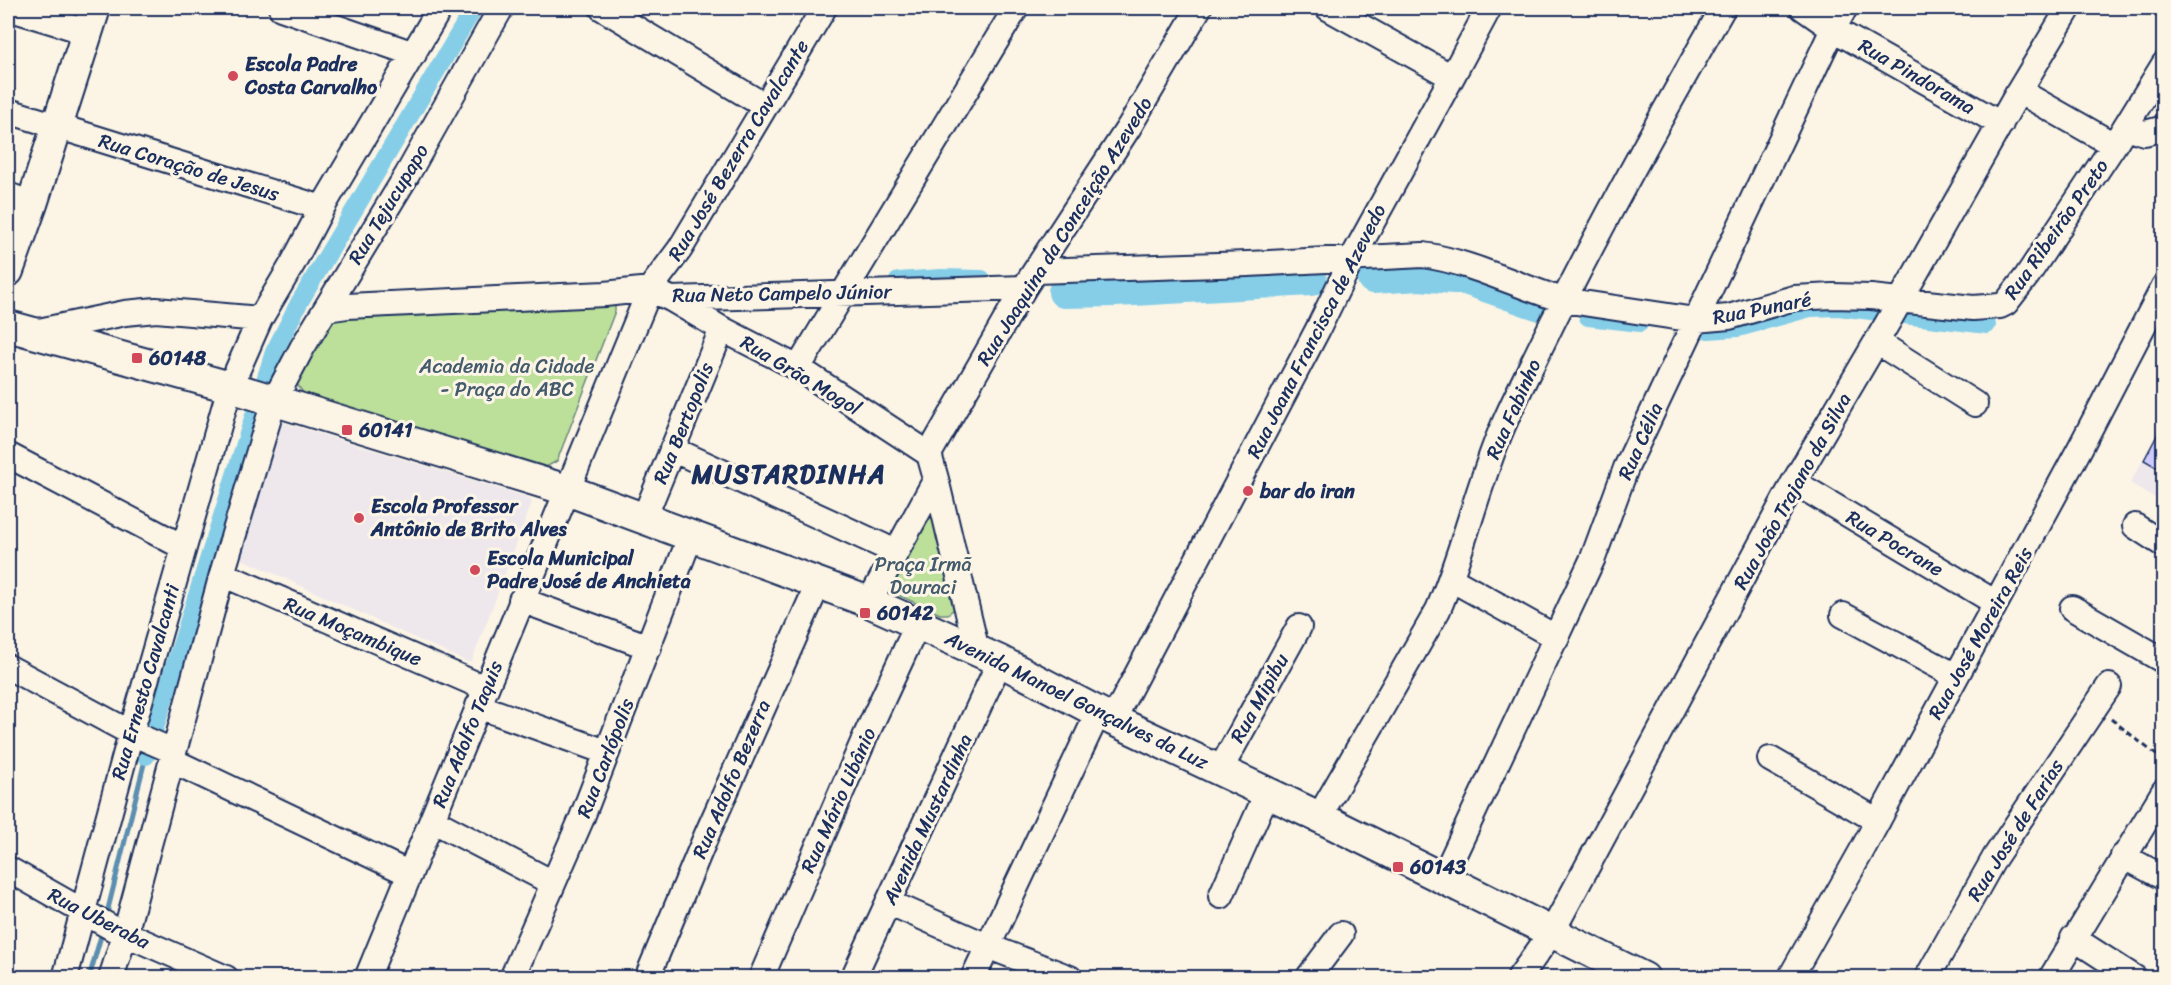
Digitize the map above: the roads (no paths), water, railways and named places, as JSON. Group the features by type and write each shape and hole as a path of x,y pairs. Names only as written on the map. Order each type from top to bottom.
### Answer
{"main road":[{"path":"8,271 20,199 56,127 91,20"},
{"name":"Avenida Manoel Gonçalves da Luz","path":"21,329 272,400 567,490 819,582 918,623 989,656 1106,716 1443,878 1644,978"}],"street":[{"path":"8,8 91,20"},
{"path":"286,8 414,54"},
{"path":"234,389 260,319 322,208 440,8"},
{"name":"Rua Tejucupapo","path":"272,400 407,175 501,8"},
{"path":"602,8 765,106"},
{"name":"Rua José Bezerra Cavalcante","path":"567,490 680,249 824,8"},
{"path":"798,368 1016,8"},
{"name":"Rua Joaquina da Conceição Azevedo","path":"929,454 1030,280 1129,127 1199,8"},
{"path":"1328,8 1452,77"},
{"name":"Rua Joana Francisca de Azevedo","path":"973,978 987,946 1106,716 1318,329 1352,259 1489,8"},
{"name":"Rua Fabinho","path":"1319,818 1438,610 1451,579 1479,487 1503,426 1563,300 1645,145 1723,8"},
{"path":"1803,8 1833,29"},
{"name":"Rua Célia","path":"1443,878 1593,558 1626,468 1833,29 1845,8"},
{"name":"Rua João Trajano da Silva","path":"1519,978 1552,932 1794,482 2069,8"},
{"name":"Rua Pindorama","path":"1833,29 2001,124"},
{"name":"Rua Ribeirão Preto","path":"1891,317 1994,307 2006,303 2027,276 2120,136 2163,64"},
{"path":"2019,91 2120,136 2163,128"},
{"name":"Rua Coração de Jesus","path":"8,111 322,208"},
{"name":"Rua Neto Campelo Júnior","path":"326,309 347,306 605,294 843,293 1423,255 1447,258 1563,300 1695,320"},
{"name":"Rua José Moreira Reis","path":"1790,978 1878,821 2080,448 2163,286"},
{"name":"Rua Grão Mogol","path":"660,294 798,368 929,454"},
{"name":"Rua Punaré","path":"1695,320 1729,317 1794,298 1833,296 1891,317"},
{"path":"21,329 156,310 260,319"},
{"path":"1891,317 1975,404"},
{"name":"Rua Bertopolis","path":"644,518 722,329"},
{"name":"Rua Ernesto Cavalcanti","path":"111,978 157,747 183,547 234,389"},
{"name":"Rua Ernesto Cavalcanti","path":"65,978 85,912 157,747 222,574 272,400"},
{"path":"672,449 896,552"},
{"path":"929,454 989,656"},
{"path":"8,455 183,547"},
{"path":"869,602 936,479"},
{"name":"Rua Pocrane","path":"1794,482 1996,603"},
{"name":"Rua Adolfo Taquis","path":"367,978 567,490"},
{"path":"2135,526 2163,545"},
{"name":"Rua Carlópolis","path":"512,978 581,820 691,535"},
{"name":"Rua Moçambique","path":"222,574 481,697 606,752"},
{"path":"1451,579 1557,638"},
{"name":"Rua Adolfo Bezerra","path":"647,978 707,834 819,582"},
{"path":"521,600 649,646"},
{"path":"2072,608 2163,661"},
{"path":"1843,615 1956,676"},
{"name":"Rua Mário Libânio","path":"761,978 861,746 918,623"},
{"name":"Rua Mipibu","path":"1220,770 1299,627"},
{"name":"Avenida Mustardinha","path":"853,978 888,902 989,656"},
{"path":"8,667 157,747 410,874"},
{"name":"Rua José de Farias","path":"1927,978 1995,857 2109,686"},
{"path":"1770,759 1878,821"},
{"path":"2051,978 2163,791"},
{"path":"1221,896 1267,793"},
{"path":"432,820 553,884"},
{"path":"2123,856 2163,878"},
{"name":"Rua Uberaba","path":"8,869 119,931 226,978"},
{"path":"888,902 987,946 1070,978"},
{"path":"1308,978 1341,934"},
{"path":"2073,938 2135,978"}],"waterway":[{"path":"146,756 274,352 299,303 474,8"},
{"path":"1373,278 1420,275 1465,279 1543,306"},
{"path":"898,281 941,278 982,279"},
{"path":"1064,292 1311,280"},
{"path":"1708,330 1738,328 1810,308 1838,307 1987,325"},
{"path":"1588,317 1640,323"},
{"path":"106,917 146,756"},
{"path":"89,978 103,929"}],"place":[{"name":"Escola Padre Costa Carvalho","path":"233,76"},
{"name":"60148","path":"137,358"},
{"name":"60141","path":"347,430"},
{"name":"bar do iran","path":"1248,491"},
{"name":"Escola Professor Antônio de Brito Alves","path":"359,518"},
{"name":"Escola Municipal Padre José de Anchieta","path":"475,570"},
{"name":"60142","path":"865,613"},
{"name":"60143","path":"1398,867"}],"district":[{"name":"MUSTARDINHA","path":"789,474"}],"park label":[{"name":"Academia da Cidade - Praça do ABC","path":"507,378"},
{"name":"Praça Irmã Douraci","path":"923,576"}]}
